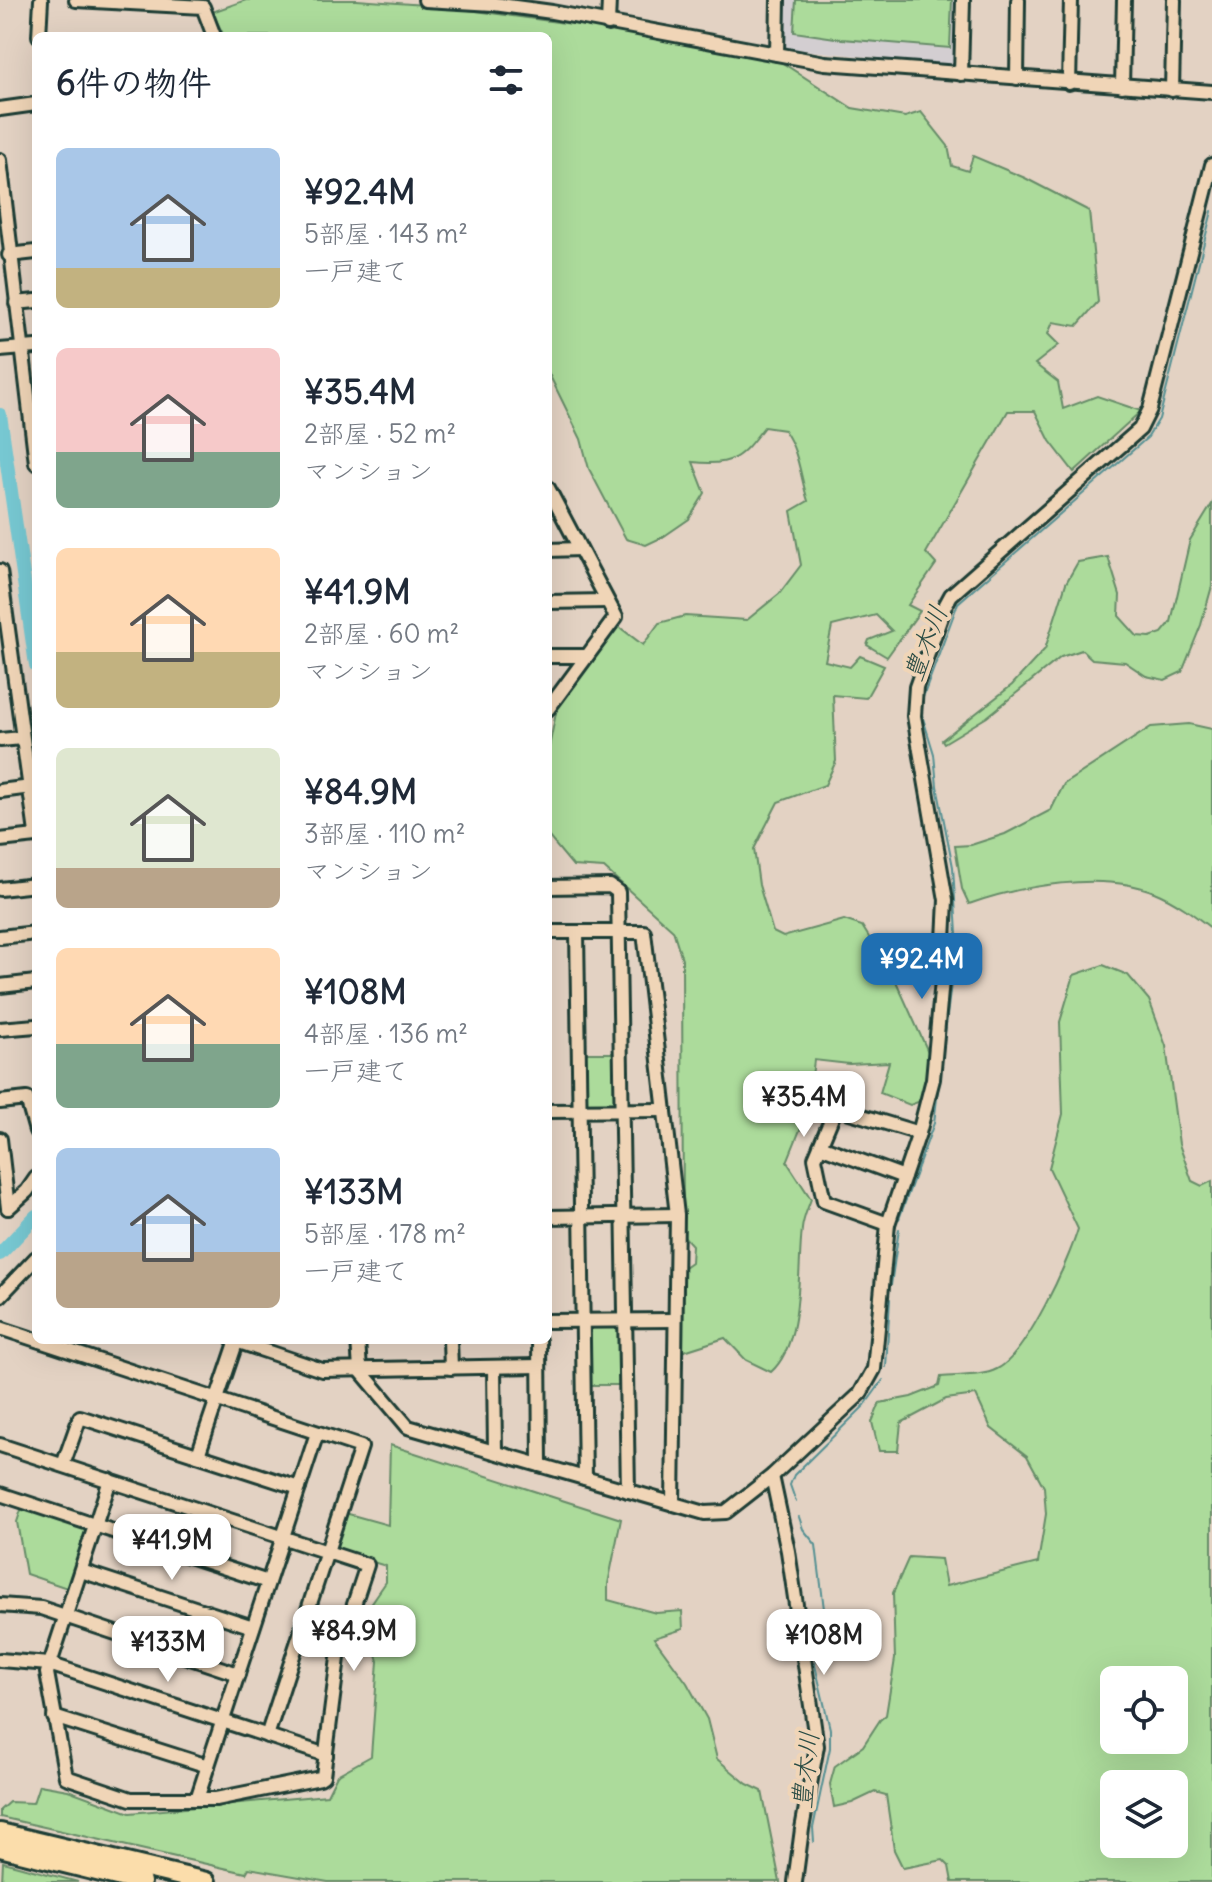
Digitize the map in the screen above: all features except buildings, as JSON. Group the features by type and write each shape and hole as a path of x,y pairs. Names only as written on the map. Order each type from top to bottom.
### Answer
{"highway":[{"path":"0,1833 29,1848 141,1882"},
{"path":"0,1847 29,1848 206,1882"}],"street":[{"path":"39,32 41,0"},
{"path":"76,0 203,7 212,32"},
{"path":"425,0 547,6 608,24 825,63 1212,92"},
{"path":"608,24 609,0"},
{"path":"777,54 778,0"},
{"path":"961,74 963,0"},
{"path":"1017,78 1018,0"},
{"path":"1069,83 1071,0"},
{"path":"1122,86 1124,0"},
{"path":"1172,90 1174,0"},
{"path":"0,109 32,105"},
{"path":"0,160 9,255 22,349 32,392"},
{"path":"358,1344 360,1370 408,1427 705,1513 726,1512 772,1476 860,1394 874,1369 888,1224 919,1133 933,1079 946,900 914,716 916,687 951,595 1140,429 1150,409 1212,165"},
{"path":"9,255 32,252"},
{"path":"16,303 32,301"},
{"path":"3,350 32,348"},
{"path":"552,498 616,617 552,704"},
{"path":"552,550 580,549"},
{"path":"0,571 32,796"},
{"path":"552,602 607,601"},
{"path":"552,656 587,656"},
{"path":"0,688 14,686"},
{"path":"0,740 22,738"},
{"path":"0,791 31,787"},
{"path":"0,840 32,835"},
{"path":"0,889 32,885"},
{"path":"552,887 610,886 618,892 628,1491"},
{"path":"552,932 644,932 677,1215 673,1504"},
{"path":"577,932 585,1478"},
{"path":"0,937 32,933"},
{"path":"0,986 32,982"},
{"path":"0,1029 32,1026"},
{"path":"0,1102 27,1099 32,1117"},
{"path":"888,1224 824,1201 815,1158 836,1108 919,1133"},
{"path":"552,1111 665,1110"},
{"path":"0,1139 8,1208 32,1184"},
{"path":"820,1146 904,1177"},
{"path":"552,1217 677,1215"},
{"path":"0,1296 30,1274"},
{"path":"552,1321 674,1320"},
{"path":"0,1328 32,1339"},
{"path":"48,1344 361,1447 267,1736"},
{"path":"198,1455 234,1344"},
{"path":"247,1344 322,1370 539,1366"},
{"path":"450,1344 451,1368"},
{"path":"539,1344 540,1465"},
{"path":"494,1367 495,1452"},
{"path":"63,1465 80,1417 299,1488"},
{"path":"197,1799 317,1433"},
{"path":"0,1445 110,1480 367,1565 339,1650 323,1776 216,1799 131,1799 66,1777 47,1673 110,1480"},
{"path":"772,1476 788,1551 817,1746 795,1882"},
{"path":"0,1494 268,1582"},
{"path":"81,1571 253,1627"},
{"path":"0,1605 41,1608 238,1674"},
{"path":"0,1660 49,1664 326,1755"},
{"path":"54,1717 208,1766"}],"shaded area":[{"path":"784,0 958,0 957,63 954,66 784,48"}],"green space":[{"path":"246,0 357,0 438,6 761,49 852,108 905,117 921,112 948,146 952,166 968,171 973,156 1089,211 1098,302 1077,326 1053,322 1048,334 1059,345 1035,364 1058,382 1063,409 1097,396 1141,411 1074,472 1050,441 1035,411 1008,411 926,553 936,564 908,605 920,611 887,657 867,645 869,640 892,631 876,615 832,626 825,661 850,667 860,656 884,666 866,698 833,695 836,761 825,785 778,802 754,849 759,885 773,932 783,937 844,920 862,926 895,979 929,1054 923,1095 918,1102 910,1105 880,1093 889,1062 849,1064 814,1060 808,1110 787,1162 811,1199 802,1229 797,1305 789,1343 782,1359 771,1372 746,1360 725,1338 681,1352 684,1267 691,1262 692,1245 683,1235 682,959 673,930 604,868 573,866 552,841 552,732 557,708 618,626 643,645 659,623 685,616 747,620 779,594 801,565 791,511 808,501 793,446 784,430 764,427 735,458 718,463 693,462 705,493 689,519 646,545 626,539 589,469 581,439 552,380 552,32 222,32 212,12"},
{"path":"796,0 952,0 950,48 794,32"},
{"path":"1212,504 1212,586 1201,625 1182,672 1165,680 1146,676 1125,662 1092,659 1082,650 1061,657 987,717 944,743 942,740 1012,685 1045,649 1066,583 1078,562 1108,557 1120,595 1119,616 1137,636 1150,637 1162,633 1171,622 1190,540"},
{"path":"1189,724 1212,729 1212,929 1184,908 1154,892 1110,882 1061,883 969,904 962,889 955,846 971,845 1005,834 1051,810 1064,784 1151,727"},
{"path":"1103,965 1128,975 1149,1000 1166,1046 1179,1144 1192,1181 1202,1186 1212,1181 1212,1882 952,1882 949,1866 943,1860 903,1868 894,1850 886,1795 875,1792 852,1803 834,1807 830,1784 835,1766 863,1746 886,1715 895,1659 893,1593 909,1557 941,1559 946,1586 1038,1563 1046,1514 1044,1487 1027,1456 991,1428 976,1395 946,1399 901,1423 898,1451 879,1451 872,1422 880,1403 911,1397 939,1386 941,1377 991,1372 1008,1360 1033,1327 1066,1262 1078,1229 1049,1168 1063,1114 1060,1022 1074,975"},
{"path":"585,1053 618,1053 617,1106 584,1103"},
{"path":"588,1325 622,1325 622,1385 588,1385"},
{"path":"390,1445 621,1519 608,1584 608,1600 656,1613 682,1611 683,1629 654,1638 687,1683 707,1719 717,1759 747,1784 762,1791 780,1882 328,1882 249,1868 246,1873 0,1817 0,1810 9,1802 33,1803 39,1785 68,1790 130,1813 327,1795 337,1775 371,1756 378,1661 364,1614 386,1582 386,1566 336,1551 333,1547 345,1513 388,1525"},
{"path":"22,1507 83,1525 88,1531 70,1589 26,1574 17,1522"},
{"path":"3,1862 78,1882 2,1882"}],"waterway":[{"name":"豊木川","path":"899,1219 934,1123 957,934 953,867 934,754 922,715 922,700 958,603 1148,437 1159,419 1212,211"},
{"path":"0,415 32,637"},
{"path":"0,1254 32,1220"},
{"name":"豊木川","path":"891,1285 899,1229"},
{"name":"豊木川","path":"886,1367 890,1299"},
{"name":"豊木川","path":"796,1502 790,1485 794,1475 865,1405 883,1380"},
{"name":"豊木川","path":"799,1517 803,1529 816,1545 824,1609 815,1665 830,1729 830,1748 813,1828 814,1842"}]}
